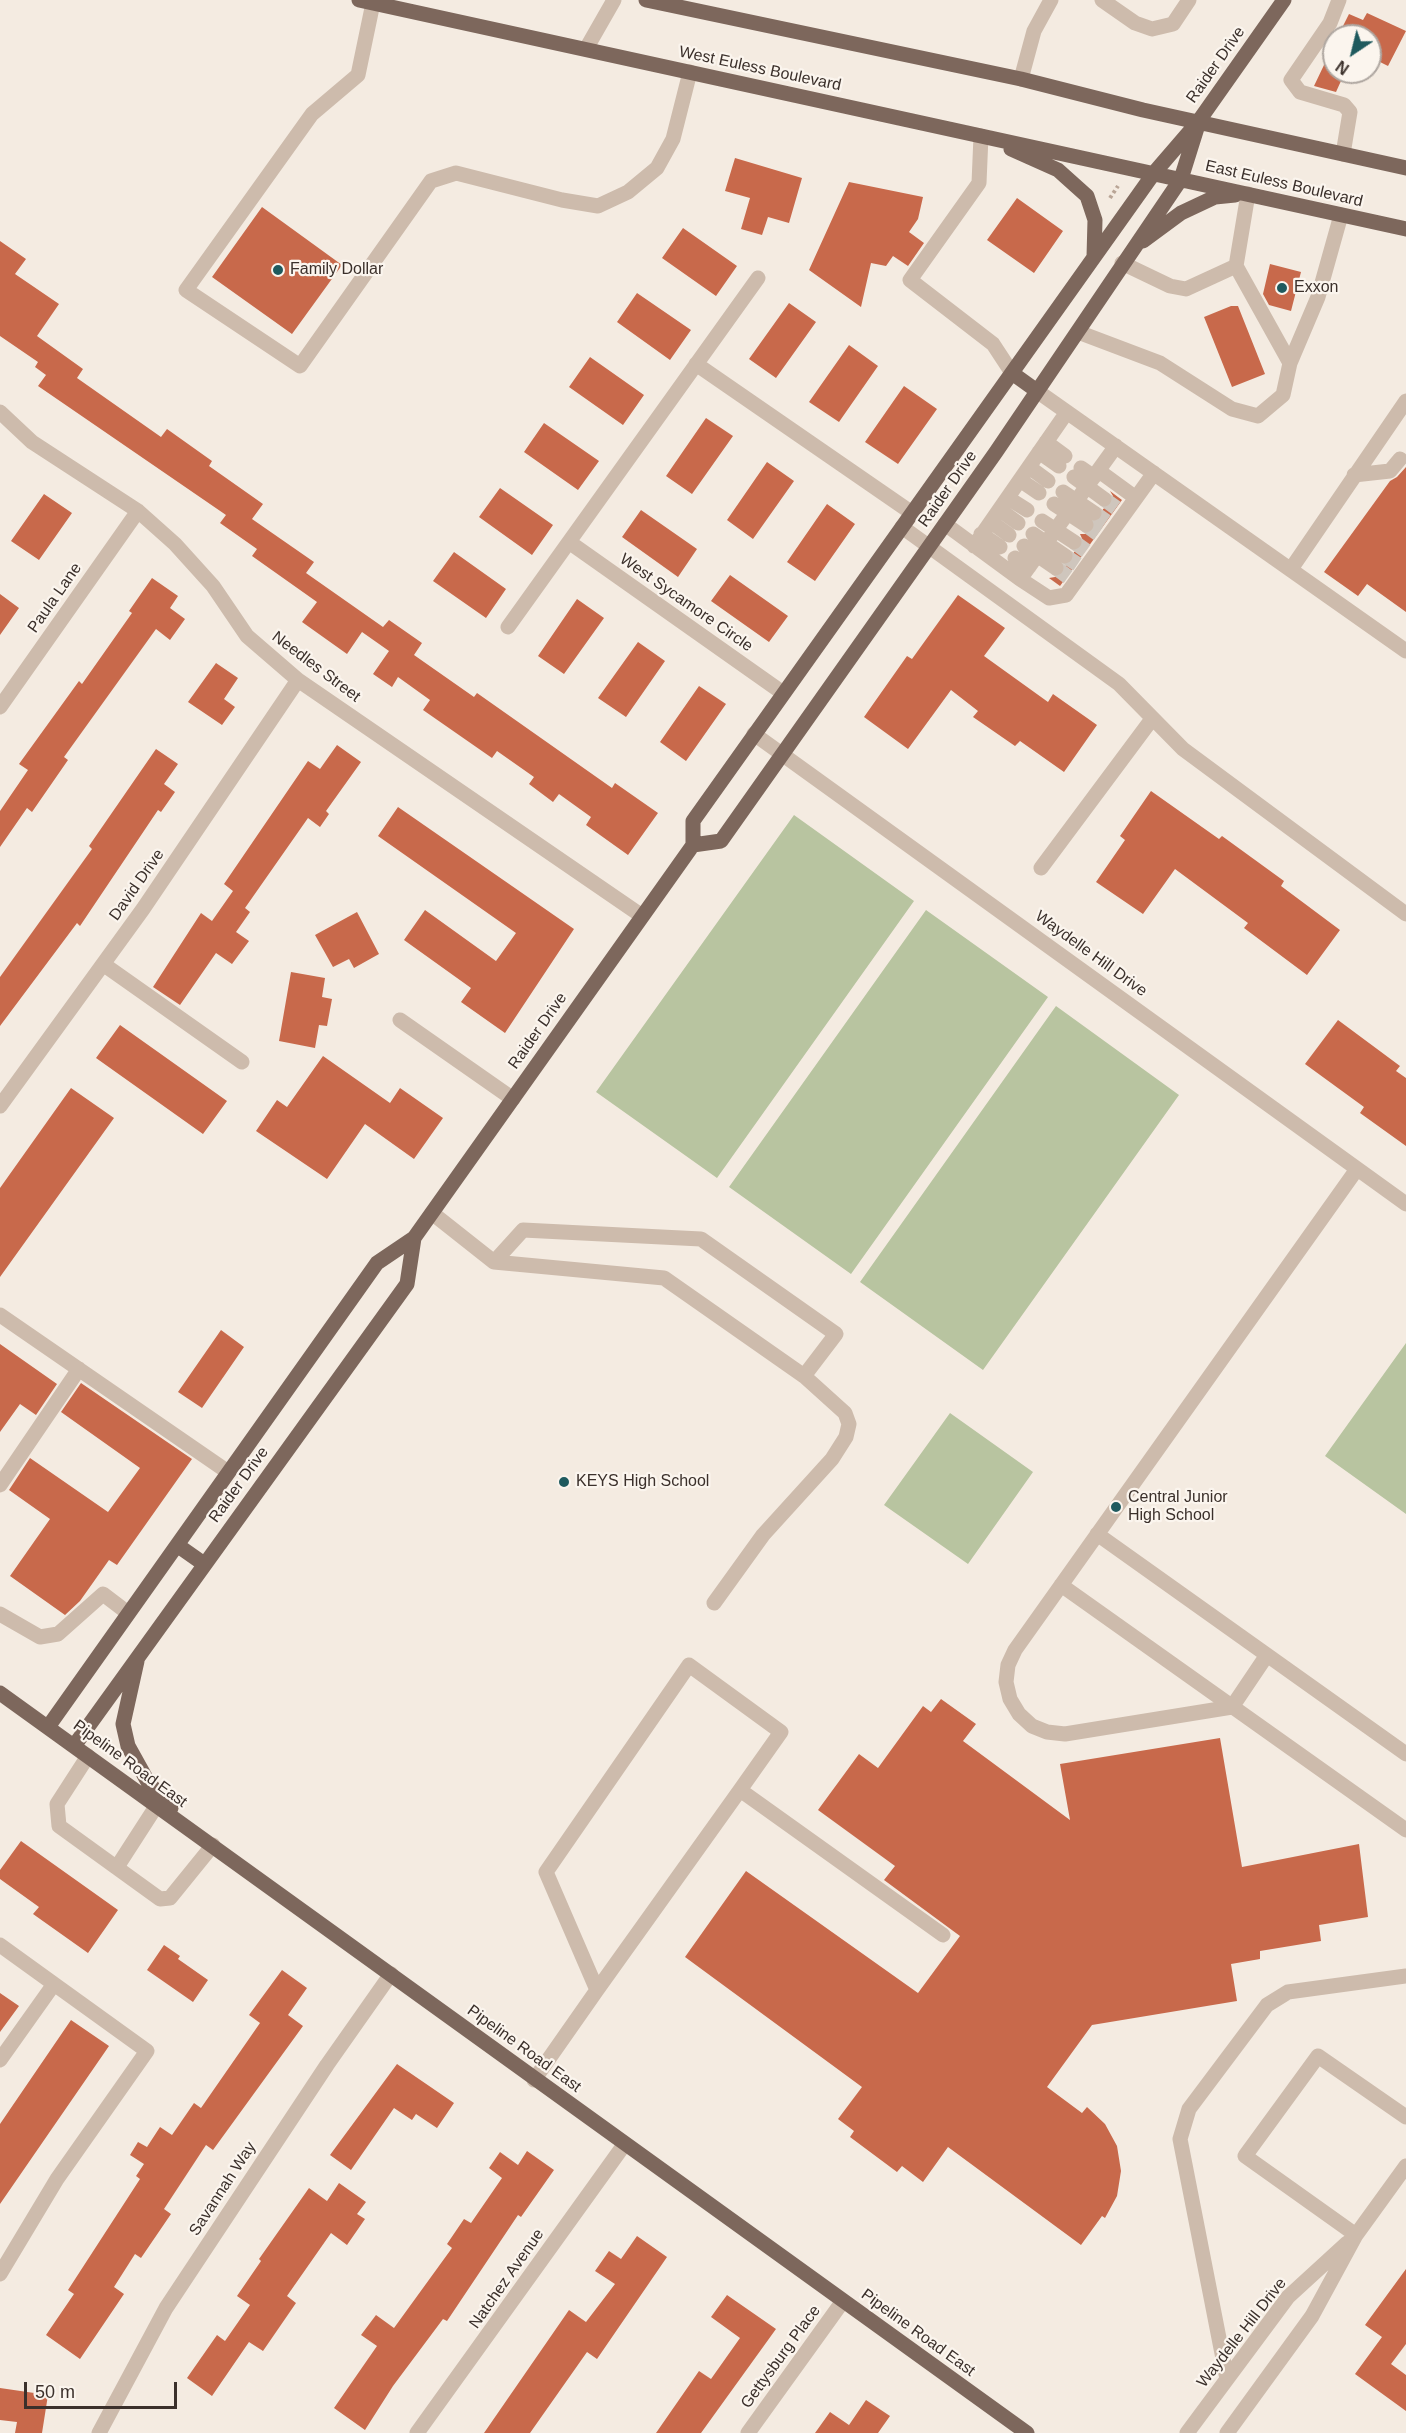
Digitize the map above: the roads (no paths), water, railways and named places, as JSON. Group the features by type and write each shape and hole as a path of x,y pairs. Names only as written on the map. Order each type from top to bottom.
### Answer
{"main road":[{"path":"646,0 1021,79 1198,122 1406,168"},
{"name":"Raider Drive","path":"48,1727 377,1263 414,1238 693,845 693,821 1154,173 1198,122 1284,0"},
{"name":"West Euless Boulevard","path":"366,2 1154,173"},
{"name":"Raider Drive","path":"693,845 721,841 945,525 1181,179 1198,122"},
{"path":"981,136 1058,170 1077,185 1087,196 1095,220 1094,257"},
{"name":"East Euless Boulevard","path":"1154,173 1406,229"},
{"path":"1122,263 1140,243 1181,213 1215,197 1248,194"},
{"path":"1012,373 1037,391"},
{"name":"Raider Drive","path":"74,1746 407,1284 414,1238"},
{"path":"177,1545 204,1564"},
{"path":"138,1655 123,1724 128,1746 148,1782 189,1828"},
{"name":"Pipeline Road East","path":"0,1693 213,1845 624,2145 1027,2433"}],"street":[{"path":"586,49 614,0"},
{"path":"1021,79 1034,31 1051,0"},
{"path":"1102,0 1135,23 1152,29 1173,24 1189,0"},
{"path":"1339,0 1330,24 1291,80 1300,92 1344,105 1350,112 1343,154"},
{"path":"366,2 358,75 312,114 186,290 300,366 431,181 456,173 562,200 598,206 628,192 657,168 673,139 690,72"},
{"path":"981,136 979,183 910,280 993,344 1012,373"},
{"path":"1248,194 1236,266 1290,363"},
{"path":"1078,332 1160,363 1232,410 1258,416 1283,395 1290,363 1318,297 1341,215"},
{"path":"1122,263 1170,286 1186,289 1236,266"},
{"path":"508,627 758,278"},
{"path":"696,364 912,513"},
{"path":"1037,391 1406,651"},
{"path":"1291,569 1406,401"},
{"name":"Needles Street","path":"0,412 32,441 138,511 175,544 213,586 247,636 298,680 642,916"},
{"path":"991,522 1067,412"},
{"path":"1033,561 1034,538 1072,507 1116,446"},
{"path":"1043,447 1062,461"},
{"path":"1354,475 1390,471 1400,459"},
{"path":"1020,480 1044,487 1029,467"},
{"path":"1077,472 1136,498"},
{"path":"991,522 1033,561 1049,598 1066,596 1082,568 1154,472"},
{"path":"1093,478 1104,499"},
{"path":"1059,498 1090,519"},
{"name":"Paula Lane","path":"0,707 138,511"},
{"path":"945,525 991,522 1013,529 991,522"},
{"path":"902,527 1119,684 1183,749 1406,914"},
{"path":"1033,561 1034,538"},
{"path":"1034,538 1074,542"},
{"name":"West Sycamore Circle","path":"569,542 783,693"},
{"path":"1033,561 1060,562"},
{"name":"David Drive","path":"0,1106 103,964 298,680"},
{"path":"1041,868 1152,719"},
{"name":"Waydelle Hill Drive","path":"754,735 1406,1203"},
{"path":"103,964 242,1062"},
{"path":"400,1020 513,1099"},
{"path":"1267,1655 1232,1707 1065,1734 1047,1732 1032,1725 1019,1714 1010,1699 1006,1682 1008,1665 1015,1650 1358,1168"},
{"path":"432,1212 494,1263 664,1278 804,1376 844,1413 849,1424 846,1437 832,1459 763,1534 714,1603"},
{"path":"494,1263 523,1230 702,1239 836,1334 804,1376"},
{"path":"0,1315 228,1472"},
{"path":"0,1485 79,1369"},
{"path":"1097,1534 1406,1754"},
{"path":"1061,1585 1406,1830"},
{"path":"0,1614 40,1637 58,1634 103,1594 128,1613"},
{"path":"534,2080 781,1732 689,1665 546,1872 597,1990"},
{"path":"88,1756 57,1804 59,1826 160,1899 170,1898 213,1845"},
{"path":"740,1790 943,1935"},
{"path":"117,1867 157,1805"},
{"path":"0,1945 147,2051 57,2179 0,2274"},
{"name":"Savannah Way","path":"99,2433 166,2308 327,2064 391,1974"},
{"path":"1227,2379 1180,2139 1189,2109 1266,2006 1288,1992 1406,1976"},
{"path":"0,2061 54,1984"},
{"path":"1356,2235 1245,2156 1318,2056 1406,2117"},
{"name":"Natchez Avenue","path":"417,2433 624,2145"},
{"name":"Waydelle Hill Drive","path":"1227,2433 1312,2316 1356,2235 1406,2166"},
{"name":"Waydelle Hill Drive","path":"1187,2433 1288,2297 1356,2235"},
{"name":"Gettysburg Place","path":"748,2433 843,2301"}],"tunnel":[{"path":"1104,499 1119,510"},
{"path":"1094,513 1110,524"},
{"path":"1086,525 1101,536"},
{"path":"1074,542 1089,553"},
{"path":"1065,556 1080,566"},
{"path":"1056,568 1071,579"}],"place":[{"name":"Family Dollar","path":"278,270"},
{"name":"Exxon","path":"1282,288"},
{"name":"KEYS High School","path":"564,1482"},
{"name":"Central Junior High School","path":"1116,1507"}]}
